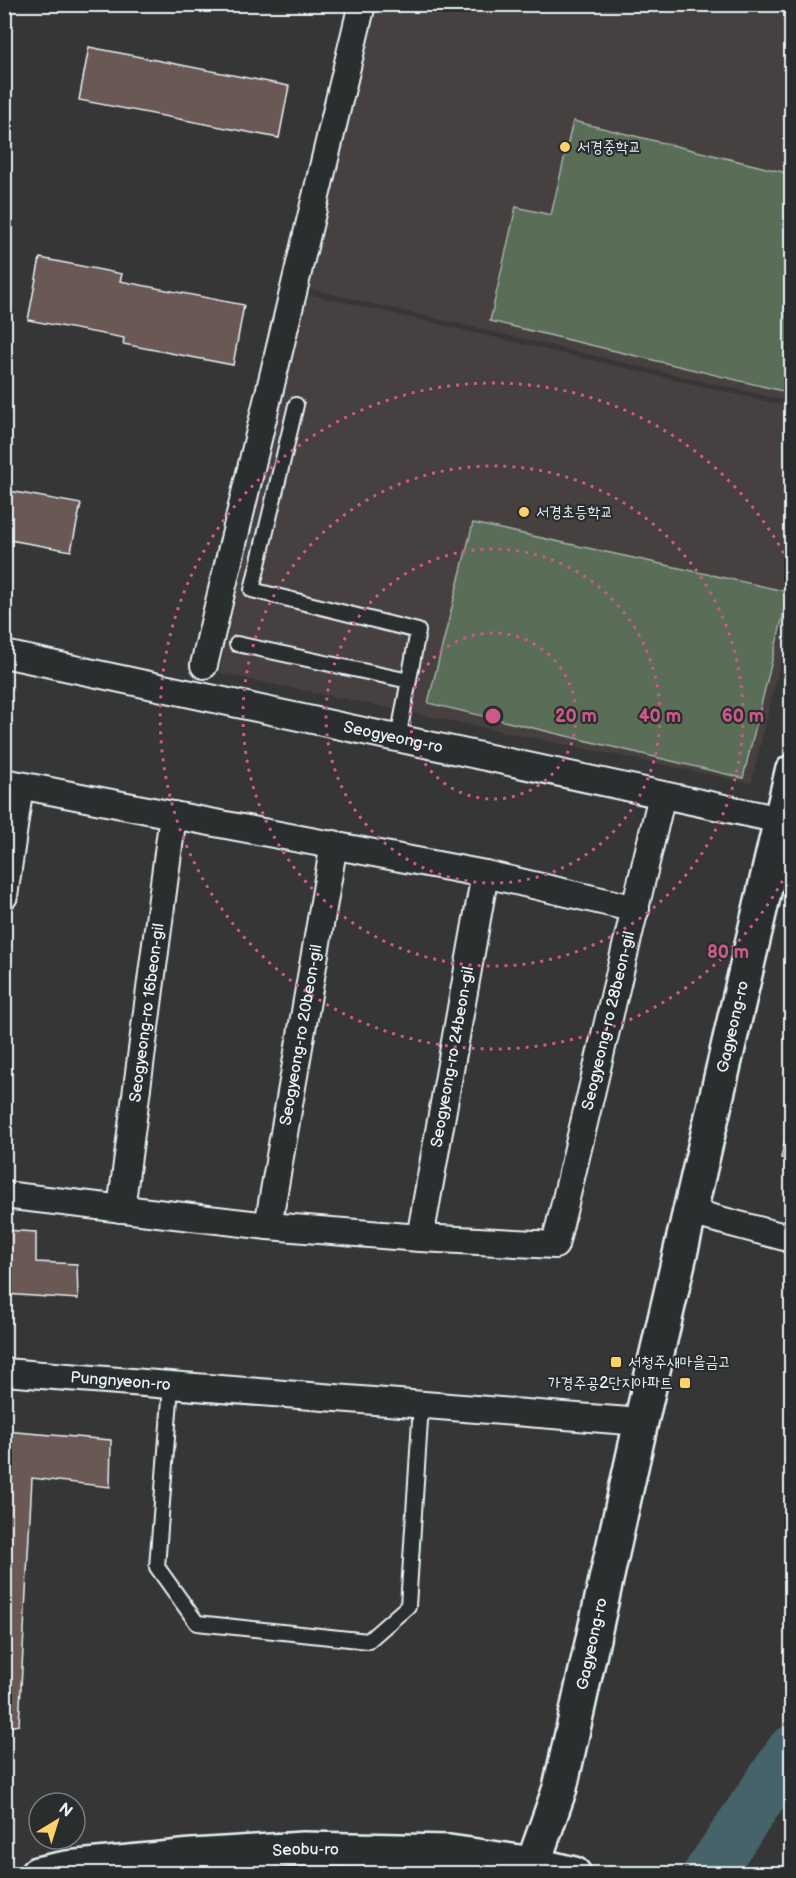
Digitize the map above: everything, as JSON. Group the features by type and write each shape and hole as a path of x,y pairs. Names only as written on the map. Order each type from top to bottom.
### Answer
{"street":[{"path":"204,665 362,4"},
{"name":"Seogyeong-ro","path":"4,654 780,820"},
{"name":"Gagyeong-ro","path":"530,1869 560,1788 641,1422 792,772"},
{"path":"4,896 12,783 485,874 636,909"},
{"name":"Seogyeong-ro 28beon-gil","path":"420,1238 555,1245 662,795"},
{"name":"Seogyeong-ro 16beon-gil","path":"121,1209 173,815"},
{"name":"Seogyeong-ro 20beon-gil","path":"268,1226 334,844"},
{"name":"Seogyeong-ro 24beon-gil","path":"420,1238 485,874"},
{"path":"4,1195 268,1226 420,1238"},
{"path":"690,1212 792,1239"},
{"name":"Pungnyeon-ro","path":"4,1372 421,1405"},
{"path":"421,1405 641,1422"},
{"name":"Seobu-ro","path":"37,1874 67,1868 192,1856 303,1849 449,1852 530,1869 574,1874"}],"lane":[{"path":"296,405 252,590 418,631 398,739"},
{"path":"237,644 409,681"},
{"path":"171,1386 157,1568 197,1623 368,1641 408,1606 421,1405"}],"shaded area":[{"name":"서경중학교","path":"785,4 791,6 791,402 306,288 373,5"},
{"name":"서경초등학교","path":"305,293 791,407 791,617 751,783 219,673"}],"green space":[{"path":"573,121 791,174 791,393 490,321 516,207 551,215"},
{"path":"473,523 789,592 743,778 428,703"}],"building":[{"path":"89,47 289,86 279,138 79,100"},
{"path":"40,258 122,274 120,281 244,305 233,365 123,344 124,338 28,320"},
{"path":"4,490 81,504 71,551 4,539"},
{"path":"792,1109 792,1160 781,1158"},
{"path":"4,1230 36,1232 36,1262 77,1264 78,1299 4,1294"},
{"path":"4,1431 111,1440 110,1487 32,1478 19,1725 4,1728"}],"waterway":[{"path":"708,1874 792,1750"}],"place":[{"name":"서경중학교","path":"565,147"},
{"name":"서경초등학교","path":"524,512"},
{"name":"서청주새마을금고","path":"616,1362"},
{"name":"가경주공2단지아파트","path":"685,1383"}]}
